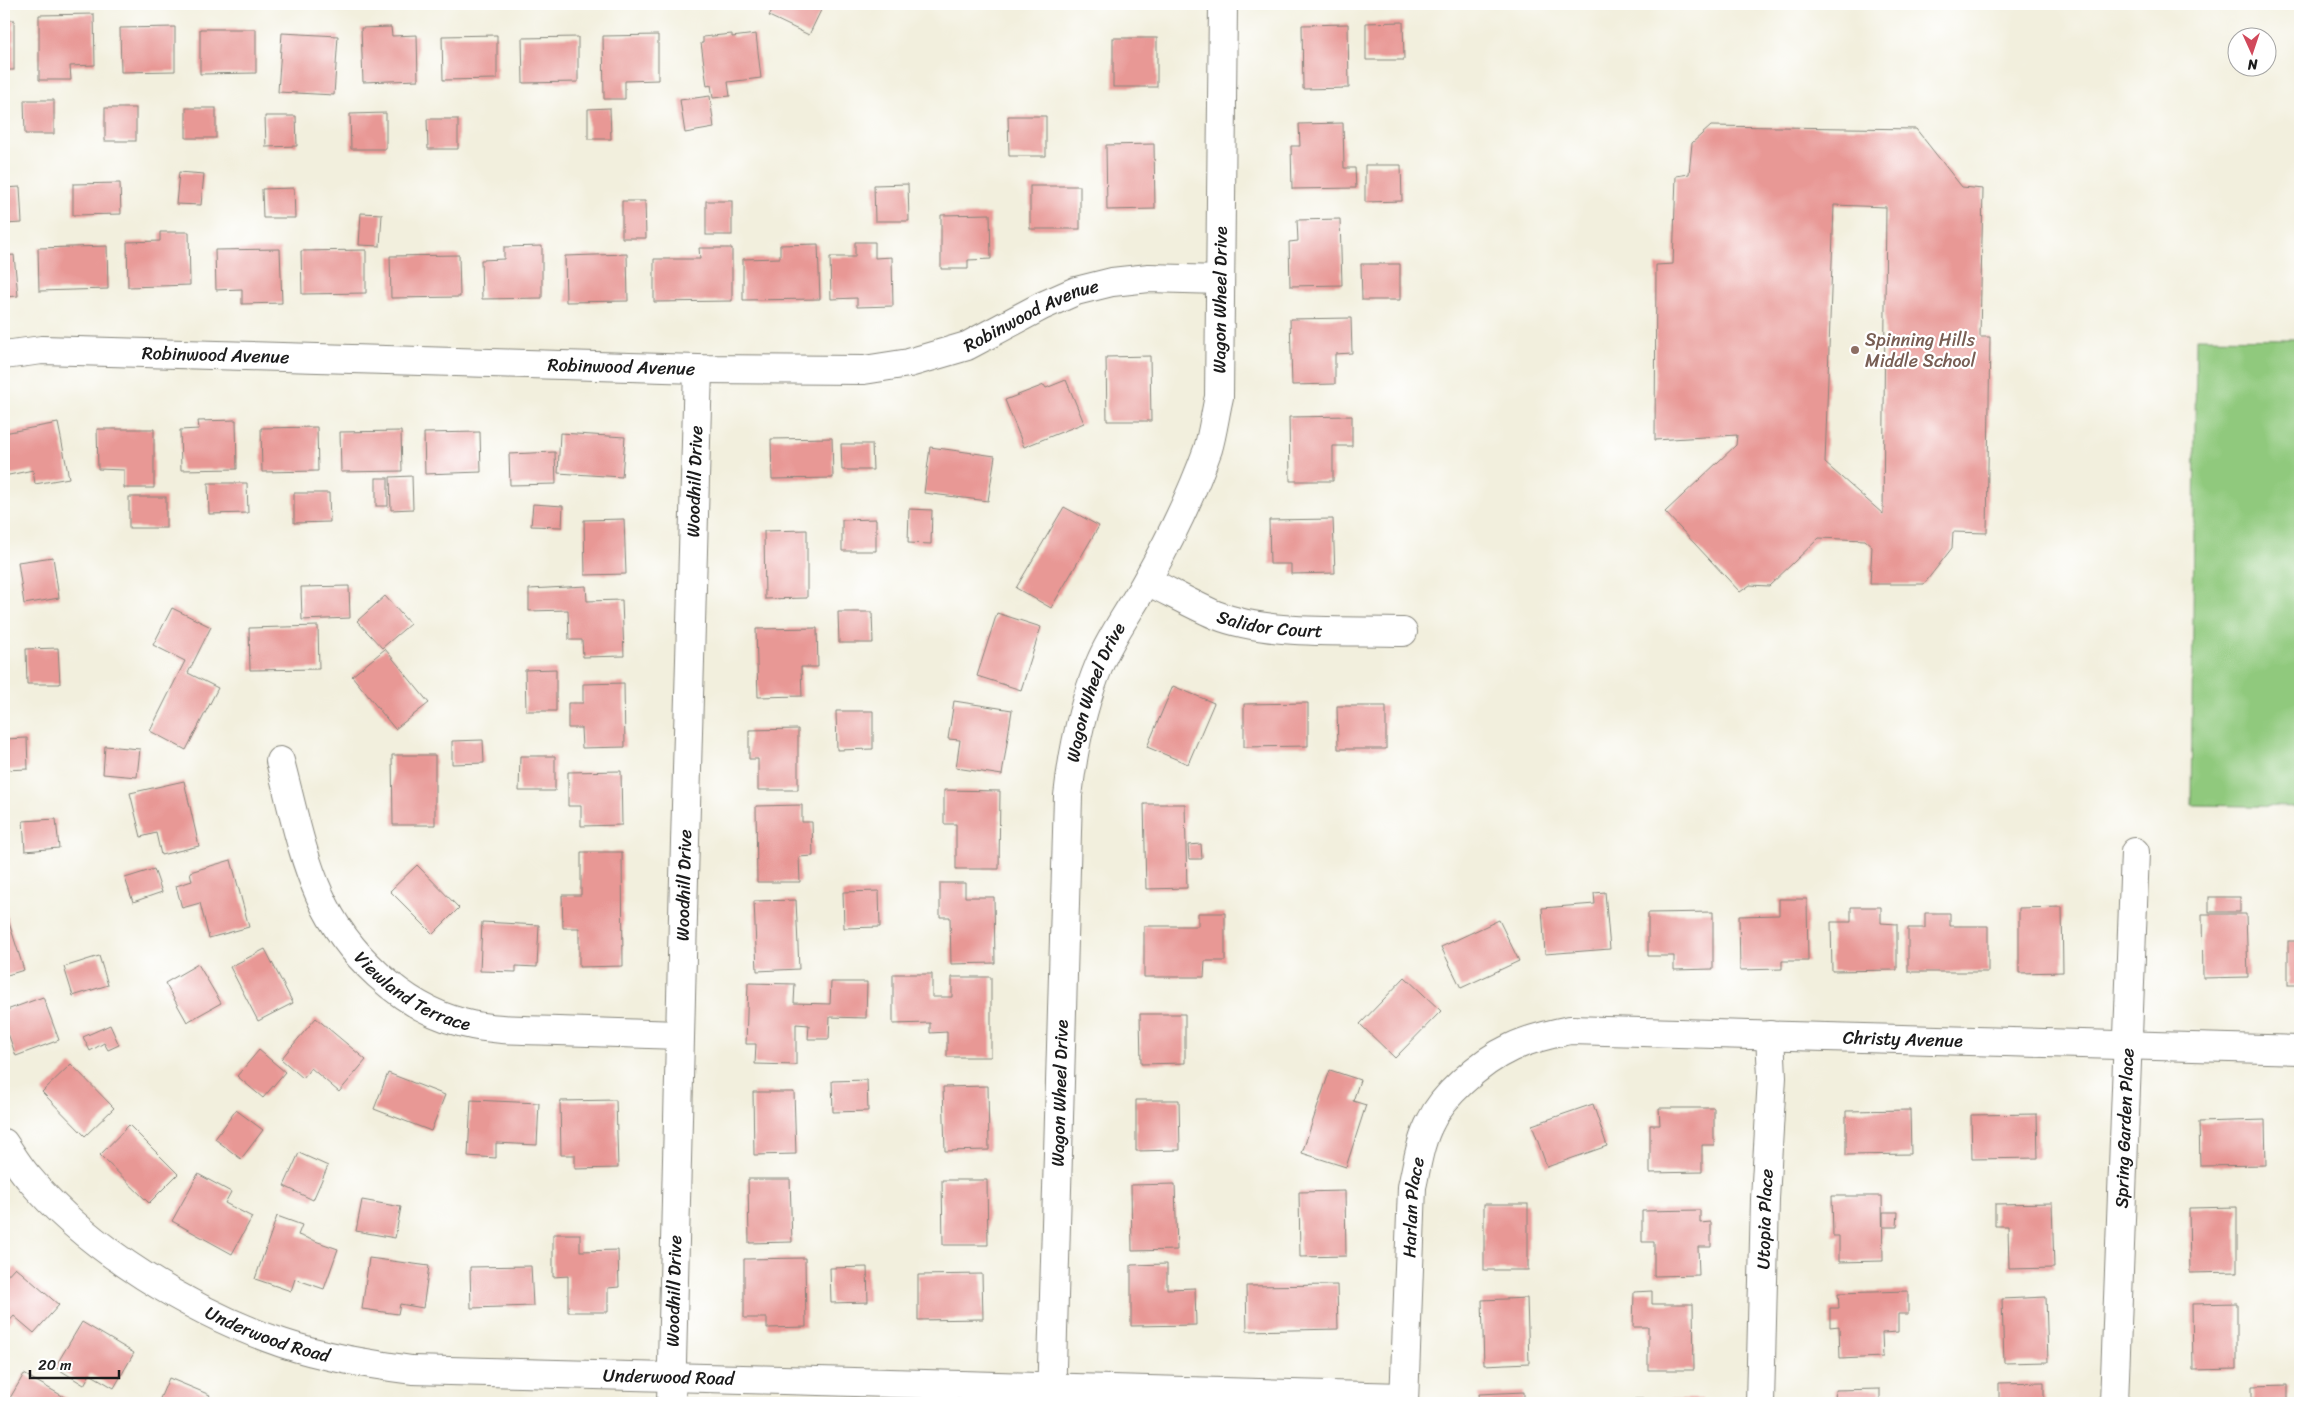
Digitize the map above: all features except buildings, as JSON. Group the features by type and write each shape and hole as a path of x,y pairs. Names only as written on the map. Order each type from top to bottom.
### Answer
{"street":[{"name":"Wagon Wheel Drive","path":"1051,1396 1068,796 1073,751 1084,705 1100,662 1147,581 1183,509 1208,448 1219,396 1224,4"},
{"name":"Robinwood Avenue","path":"4,355 42,350 698,369 840,371 909,363 967,346 1042,306 1076,291 1112,282 1149,278 1220,280"},
{"name":"Woodhill Drive","path":"671,1390 698,369"},
{"name":"Salidor Court","path":"1147,581 1217,615 1252,624 1291,629 1403,632"},
{"name":"Viewland Terrace","path":"280,761 304,849 320,896 340,933 362,961 398,991 431,1011 462,1023 494,1029 679,1035"},
{"name":"Spring Garden Place","path":"2114,1403 2135,852"},
{"name":"Christy Avenue","path":"1508,1047 1538,1036 1570,1030 2300,1050"},
{"name":"Utopia Place","path":"1760,1403 1765,1199 1772,1077 1770,1034"},
{"name":"Harlan Place","path":"1404,1400 1412,1187 1419,1153 1431,1120 1450,1094 1482,1063 1508,1047"},
{"name":"Underwood Road","path":"4,1144 28,1178 74,1223 116,1256 175,1294 228,1321 283,1343 354,1362 412,1370 671,1390 1404,1400"}],"green space":[{"path":"2196,338 2300,339 2300,807 2191,805"}],"place":[{"name":"Spinning Hills Middle School","path":"1855,350"}]}
